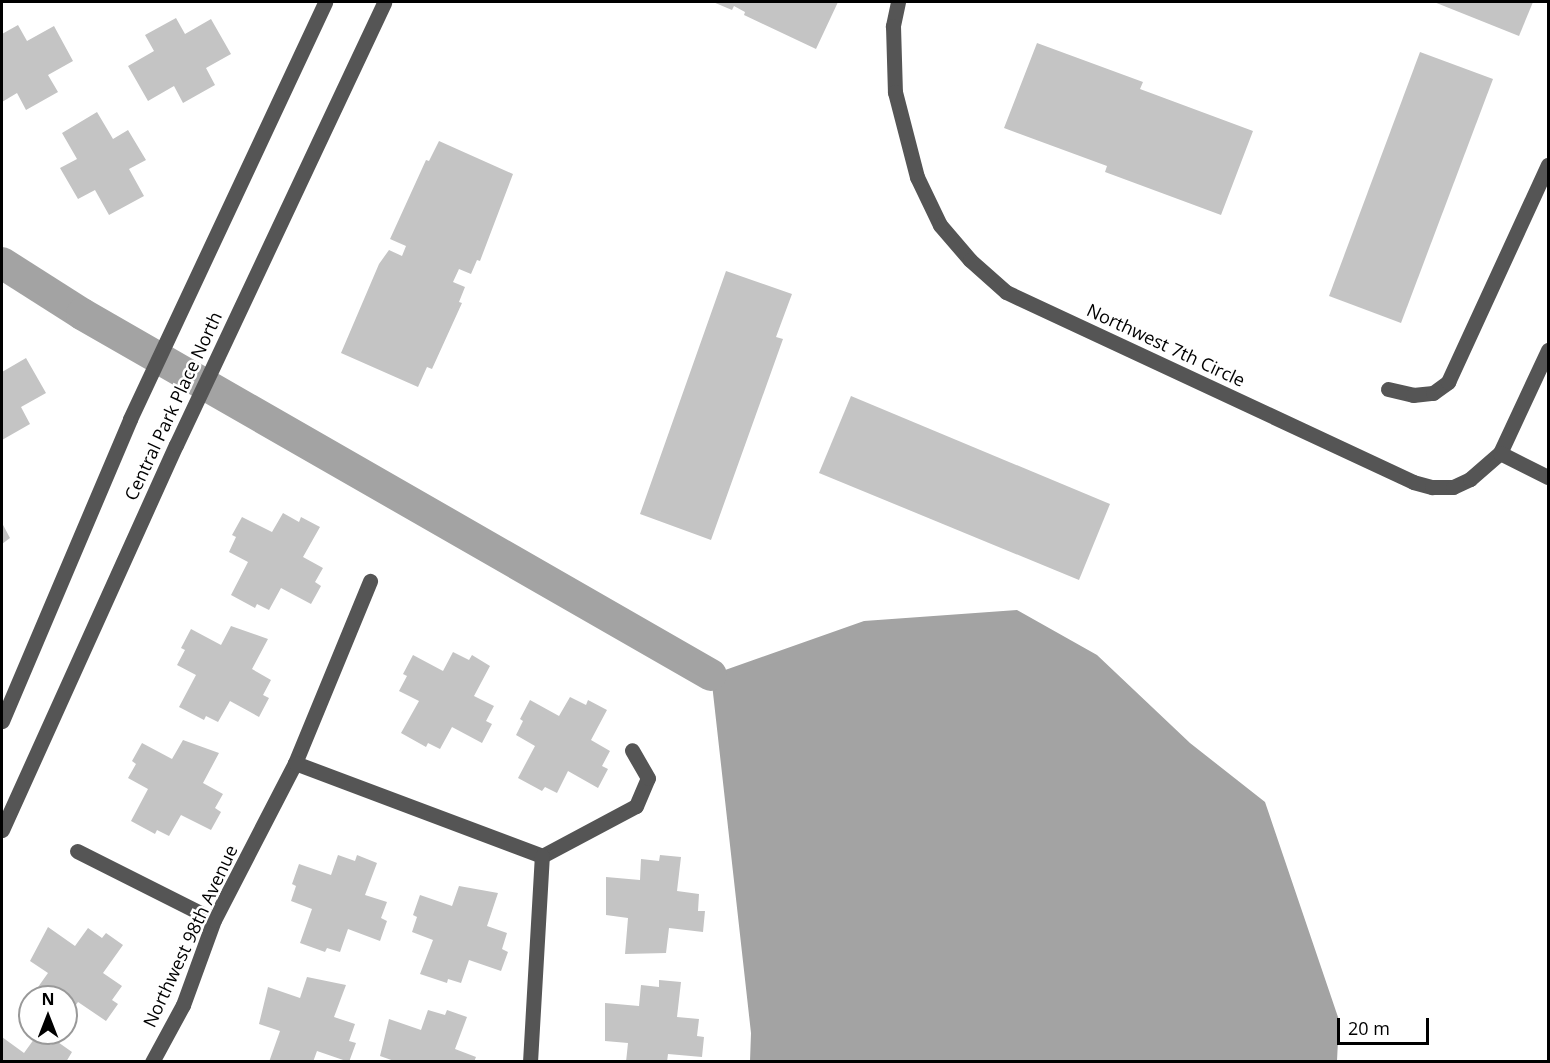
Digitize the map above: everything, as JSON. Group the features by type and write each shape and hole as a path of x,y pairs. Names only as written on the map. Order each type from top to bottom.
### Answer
{"street":[{"name":"Central Park Place North","path":"2,721 130,418 325,2"},
{"name":"Central Park Place North","path":"2,830 176,445 384,2"},
{"name":"Northwest 7th Circle","path":"898,2 893,26 895,92 917,177 940,225 1006,292 1413,482 1453,487 1483,470 1500,453 1548,350"},
{"path":"1388,389 1413,395 1433,393 1448,382 1548,165"},
{"path":"1500,453 1548,477"},
{"name":"Northwest 98th Avenue","path":"152,1062 183,1005 214,920 295,763 370,581"},
{"path":"295,763 542,856 636,806 648,778 632,750"},
{"path":"77,851 214,920"},
{"path":"530,1062 542,856"}],"shaded area":[{"path":"1017,610 1097,655 1190,743 1265,802 1339,1020 1337,1061 750,1061 751,1033 711,675 864,621"}],"building":[{"path":"713,2 838,2 816,49 744,15 745,12 734,6 732,10"},
{"path":"1434,2 1533,2 1519,36"},
{"path":"176,18 185,34 211,19 231,54 206,68 215,85 183,103 174,86 148,101 128,66 154,51 145,35"},
{"path":"18,25 27,41 54,26 73,61 48,75 58,92 26,110 17,93 2,102 2,34"},
{"path":"1037,43 1143,82 1140,89 1253,131 1221,215 1105,172 1107,166 1004,128"},
{"path":"1420,52 1493,79 1401,323 1329,296"},
{"path":"97,112 113,139 128,130 146,160 129,169 144,196 109,215 95,190 78,199 60,168 77,159 62,133"},
{"path":"439,141 513,174 480,261 477,260 471,274 459,269 453,282 465,287 459,302 462,303 432,369 427,367 418,387 341,353 379,264 389,250 402,256 406,246 390,239 426,160 429,161"},
{"path":"726,271 792,294 776,337 783,339 711,540 640,514"},
{"path":"26,358 46,393 21,407 30,424 2,440 2,372"},
{"path":"851,396 1110,504 1079,580 819,473"},
{"path":"283,513 299,522 301,517 320,527 303,557 323,568 315,582 321,586 311,604 281,588 269,610 257,604 255,608 231,595 248,562 229,552 236,537 232,535 242,517 272,532"},
{"path":"2,523 10,538 2,544"},
{"path":"231,626 268,639 252,669 271,680 263,695 269,698 259,717 230,701 218,722 206,716 204,720 179,707 196,675 177,665 185,650 181,648 191,629 221,645"},
{"path":"453,652 469,660 472,655 490,666 474,696 494,706 486,721 492,724 482,743 452,727 440,749 428,743 426,747 401,733 419,701 399,691 407,676 403,674 413,655 443,671"},
{"path":"570,697 586,705 588,700 607,710 591,740 610,751 602,766 608,769 598,788 568,771 557,793 545,787 542,791 518,778 535,746 516,735 523,721 520,719 530,700 559,716"},
{"path":"183,740 219,753 203,783 223,794 215,808 221,812 211,830 181,815 169,836 157,830 155,834 131,821 148,789 128,778 136,764 132,761 142,743 172,759"},
{"path":"338,855 355,861 357,855 377,863 365,895 387,902 381,918 387,921 380,941 348,929 340,952 327,948 325,952 300,943 312,909 291,901 296,886 292,884 299,864 331,875"},
{"path":"660,855 681,857 677,891 699,894 698,911 705,911 703,932 669,928 666,953 625,954 628,918 606,915 606,877 640,880 641,859 659,861"},
{"path":"459,886 498,893 487,926 507,933 502,949 508,952 501,971 469,960 461,983 448,979 447,983 420,974 433,940 412,932 417,917 413,915 420,895 452,906"},
{"path":"48,927 75,946 88,928 102,938 106,933 123,945 103,973 122,986 112,1000 118,1004 106,1021 78,1002 78,985 40,985 48,973 30,961"},
{"path":"307,977 346,985 334,1017 355,1024 349,1041 356,1043 349,1062 317,1051 313,1062 269,1062 280,1031 259,1024 268,987 300,998"},
{"path":"659,980 681,982 677,1017 699,1019 697,1036 704,1037 702,1057 668,1054 667,1062 626,1062 628,1043 605,1041 605,1003 639,1006 641,985 659,987"},
{"path":"428,1010 445,1015 447,1010 467,1017 455,1049 476,1057 474,1062 397,1062 380,1056 389,1019 421,1030"},
{"path":"2,1037 24,1053 30,1045 62,1045 72,1052 66,1062 2,1062"}],"waterway":[{"path":"2,263 82,314 711,675"}]}
